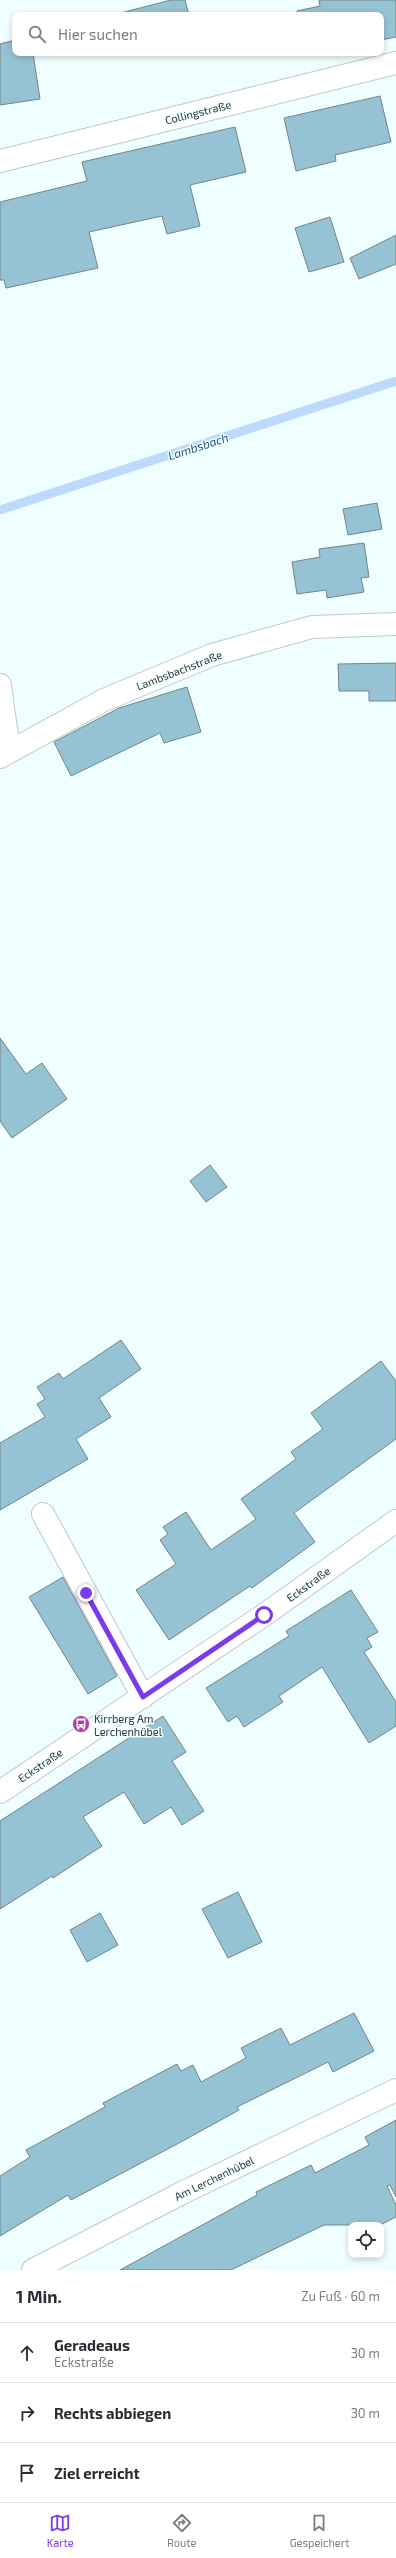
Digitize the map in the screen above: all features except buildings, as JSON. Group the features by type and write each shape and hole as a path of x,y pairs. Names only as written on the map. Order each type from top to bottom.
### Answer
{"street":[{"name":"Collingstraße","path":"0,161 396,63"},
{"name":"Lambsbachstraße","path":"5,754 104,700 212,655 312,628 396,624"},
{"path":"0,686 5,754"},
{"path":"43,1514 143,1697"},
{"name":"Eckstraße","path":"0,1792 264,1615 396,1521"},
{"name":"Am Lerchenhübel","path":"33,2270 184,2192 396,2090"}],"waterway":[{"name":"Lambsbach","path":"0,510 396,381"}],"place":[{"name":"Kirrberg Am Lerchenhübel","path":"81,1724"}],"route":[{"path":"86,1593 98,1618 143,1697 264,1615"}]}
